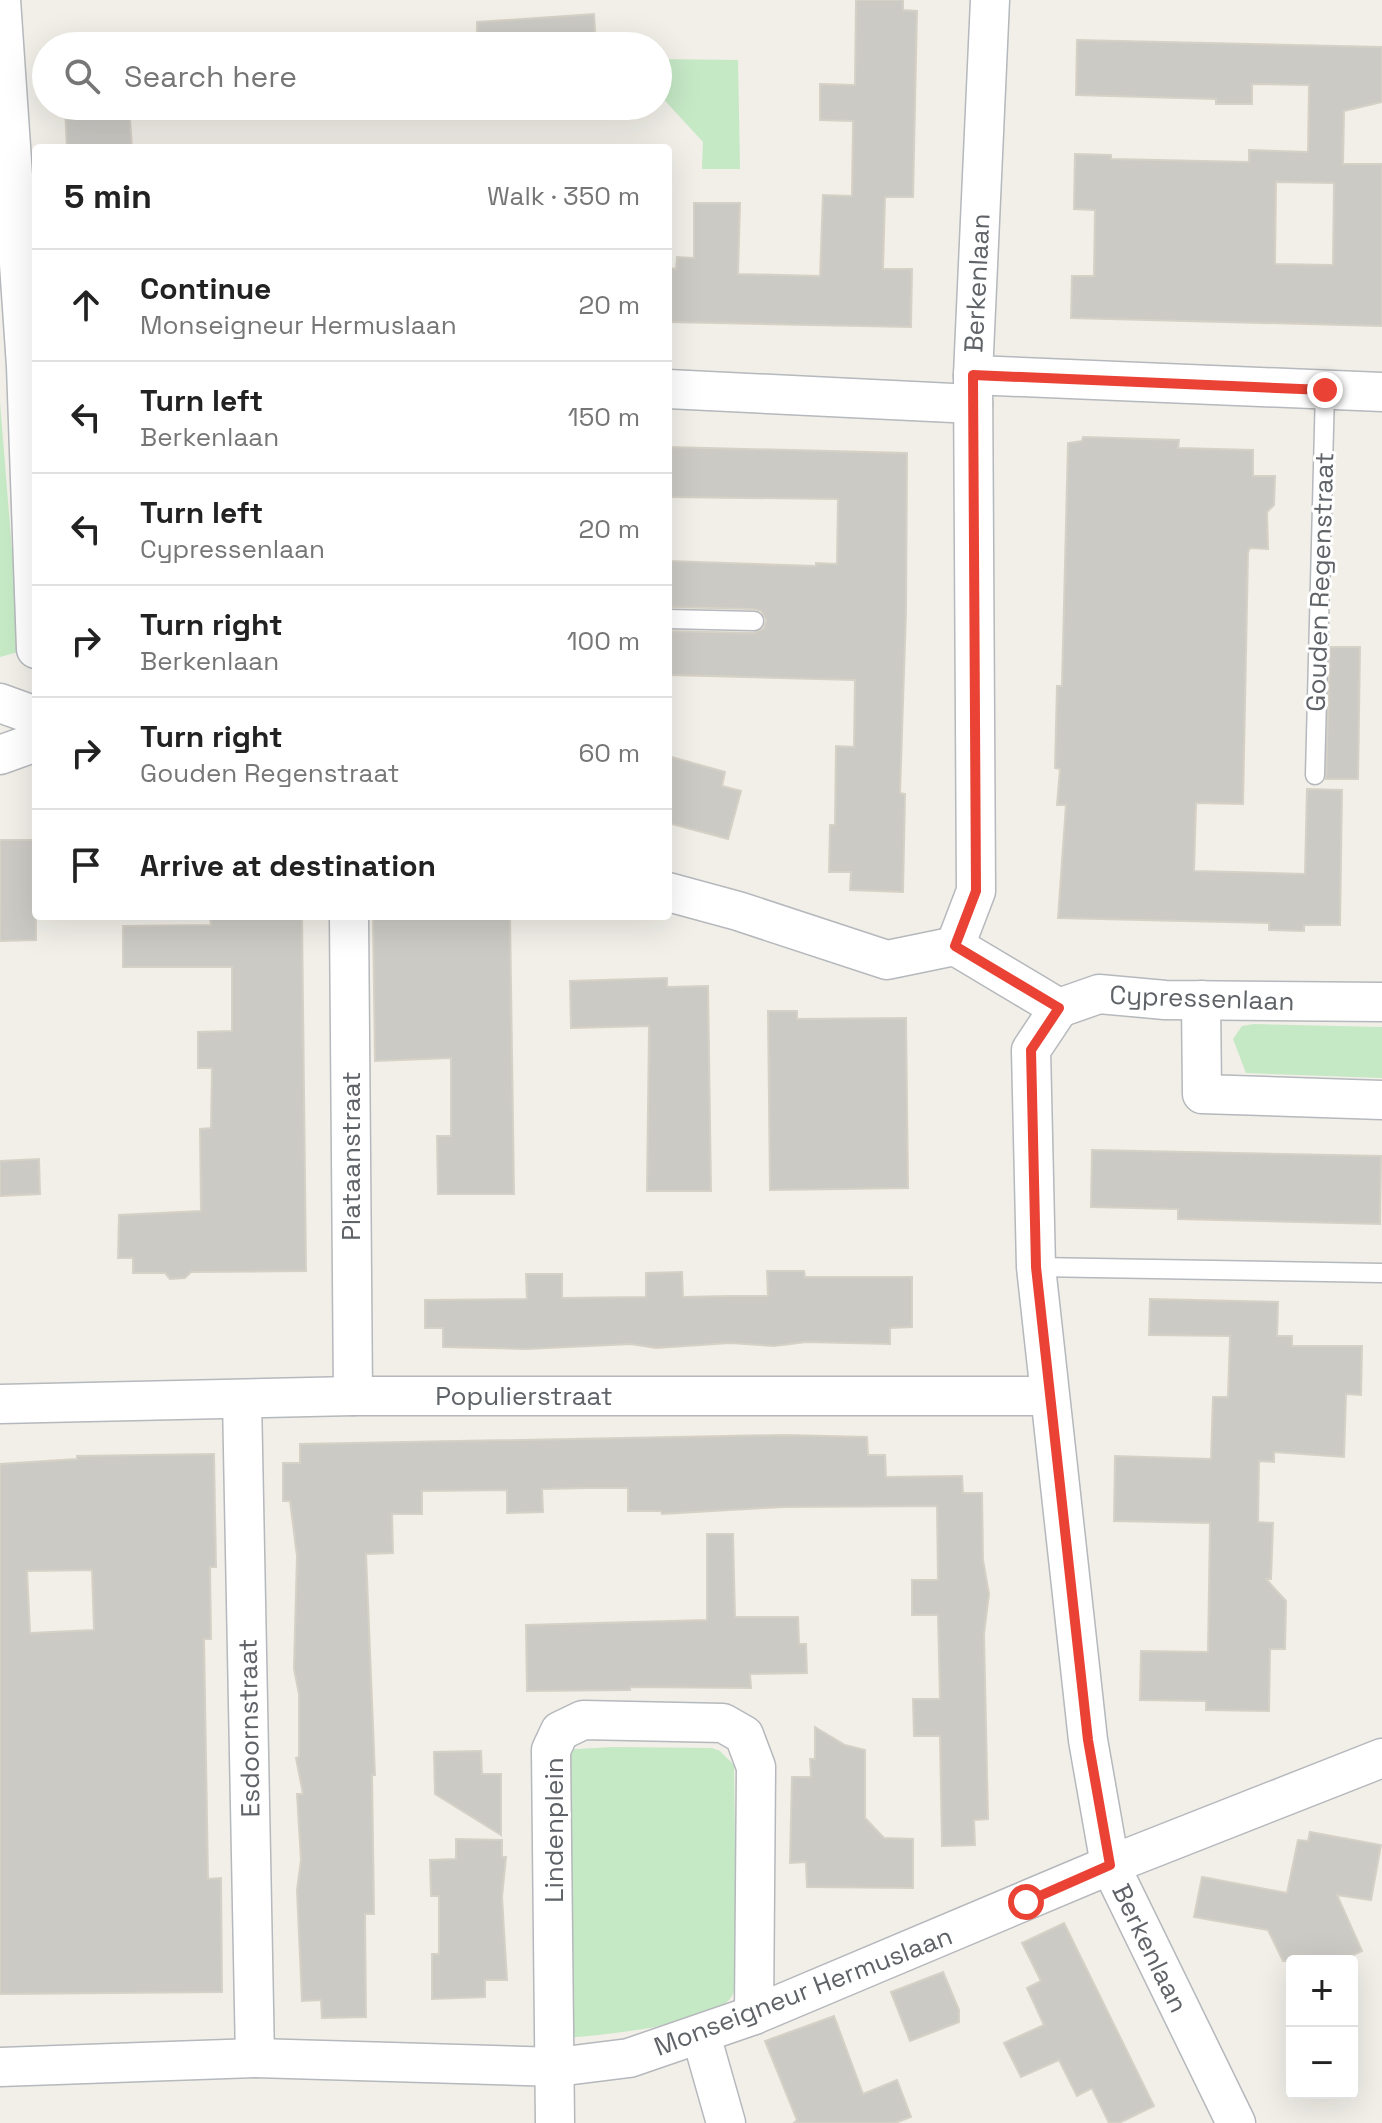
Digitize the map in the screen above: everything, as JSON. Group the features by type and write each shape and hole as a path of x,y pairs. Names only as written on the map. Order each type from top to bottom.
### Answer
{"street":[{"path":"1,0 32,574"},
{"name":"Berkenlaan","path":"955,946 976,891 973,390 990,0"},
{"path":"672,389 1382,392"},
{"path":"0,703 32,715"},
{"path":"0,755 32,743"},
{"path":"672,893 738,911 887,960 955,946 1059,1008"},
{"name":"Plataanstraat","path":"349,920 353,1396"},
{"name":"Cypressenlaan","path":"1059,1008 1099,994 1201,1000 1382,1002"},
{"path":"1201,1000 1202,1094 1382,1100"},
{"name":"Berkenlaan","path":"1059,1008 1031,1050 1036,1267 1088,1740 1110,1865 1236,2123"},
{"name":"Populierstraat","path":"0,1404 353,1396 1048,1396"},
{"name":"Esdoornstraat","path":"242,1399 255,2058"},
{"name":"Lindenplein","path":"555,2123 557,2067 551,1750 560,1731 583,1720 723,1723 744,1735 756,1767 754,2015"},
{"name":"Monseigneur Hermuslaan","path":"0,2067 255,2058 557,2067 629,2058 754,2015 1110,1865 1382,1758"},
{"path":"701,2035 726,2123"}],"lane":[{"name":"Gouden Regenstraat","path":"1315,775 1325,390"},
{"path":"672,619 754,621"},
{"path":"1036,1267 1382,1273"}],"green space":[{"path":"672,59 738,60 740,169 702,169 703,142 672,108"},
{"path":"0,402 19,638 18,652 0,657"},
{"path":"1242,1026 1382,1027 1382,1078 1246,1073 1233,1039"},
{"path":"712,1748 720,1751 734,1765 737,1985 728,2001 716,2010 697,2017 651,2028 566,2038 561,1750"}],"building":[{"path":"856,0 903,0 903,10 917,11 913,197 885,197 883,269 912,269 911,327 672,322 672,268 676,269 677,257 694,258 694,203 740,203 738,274 820,276 823,195 852,196 853,121 820,120 820,84 855,85"},
{"path":"594,14 595,32 477,32 477,22"},
{"path":"1077,40 1382,47 1382,102 1344,111 1343,164 1382,164 1382,326 1071,318 1072,276 1094,276 1095,210 1074,209 1075,154 1111,155 1111,159 1249,162 1249,150 1308,152 1309,85 1252,84 1252,104 1216,104 1216,99 1076,95","holes":["1276,182 1334,183 1333,265 1275,264"]},
{"path":"66,120 130,120 132,144 67,144"},
{"path":"1083,437 1179,440 1178,448 1253,450 1253,476 1275,476 1274,505 1267,512 1268,549 1250,548 1248,552 1243,804 1196,803 1194,871 1305,874 1307,789 1342,790 1340,925 1304,925 1304,931 1269,930 1269,923 1058,918 1066,805 1057,805 1060,769 1055,768 1057,686 1062,686 1068,443 1082,441"},
{"path":"672,447 907,453 900,793 905,794 903,892 850,890 851,872 829,872 830,825 835,825 836,746 854,747 855,680 672,675 672,631 754,633 764,628 766,620 761,611 754,609 672,607 672,561 837,564 838,499 672,497"},
{"path":"1330,647 1360,647 1358,779 1326,779"},
{"path":"672,757 725,772 722,786 741,791 728,839 672,824"},
{"path":"0,840 32,840 32,920 36,920 36,940 0,941"},
{"path":"210,920 302,920 306,1271 191,1272 185,1278 170,1279 165,1273 133,1273 133,1258 118,1258 119,1215 201,1211 200,1129 211,1128 212,1068 198,1068 198,1032 232,1031 232,967 123,967 123,926 211,925"},
{"path":"373,920 510,920 514,1194 438,1194 437,1136 451,1136 451,1058 375,1061"},
{"path":"667,978 667,987 708,986 711,1191 647,1191 649,1026 571,1028 570,981"},
{"path":"768,1011 797,1011 797,1019 906,1018 908,1188 770,1190"},
{"path":"1092,1150 1381,1156 1380,1224 1178,1219 1178,1209 1091,1207"},
{"path":"39,1159 40,1194 0,1196 0,1161"},
{"path":"767,1271 804,1271 805,1277 912,1277 912,1327 890,1328 890,1344 806,1342 774,1346 730,1343 656,1348 631,1344 526,1349 443,1347 443,1328 425,1328 425,1300 527,1299 526,1274 562,1274 562,1298 646,1297 646,1273 682,1272 683,1297 768,1296"},
{"path":"1150,1299 1278,1302 1277,1336 1292,1336 1292,1346 1362,1346 1361,1395 1346,1394 1344,1457 1274,1452 1274,1462 1259,1461 1258,1522 1273,1523 1271,1579 1266,1579 1286,1601 1285,1649 1270,1649 1269,1711 1206,1710 1206,1701 1140,1700 1141,1651 1208,1652 1210,1523 1114,1521 1115,1456 1211,1459 1213,1397 1228,1397 1230,1336 1149,1335"},
{"path":"784,1435 867,1437 868,1455 885,1455 886,1477 962,1476 963,1493 982,1493 983,1560 989,1594 984,1634 988,1819 974,1820 975,1845 942,1846 940,1736 914,1736 913,1699 940,1699 938,1615 912,1615 912,1580 938,1580 937,1506 783,1507 662,1514 661,1511 628,1511 628,1488 585,1488 542,1489 543,1512 507,1513 507,1490 422,1491 422,1514 392,1514 393,1553 366,1554 375,1775 372,1775 374,1914 365,1914 366,2017 322,2018 321,2000 302,2001 297,1890 301,1860 297,1794 303,1794 296,1758 299,1757 299,1694 294,1669 297,1556 290,1501 283,1501 283,1463 300,1463 300,1444"},
{"path":"214,1454 216,1567 210,1567 211,1639 204,1639 208,1879 221,1878 222,1992 0,1994 0,1464 77,1459 77,1456","holes":["92,1570 94,1630 30,1633 27,1571"]},
{"path":"707,1534 733,1534 735,1617 798,1617 799,1644 806,1644 807,1673 750,1674 751,1688 630,1687 630,1690 527,1691 526,1625 707,1620"},
{"path":"815,1727 845,1745 865,1750 865,1818 884,1838 913,1839 913,1888 807,1887 806,1862 790,1863 792,1777 811,1777 810,1759 815,1759"},
{"path":"481,1751 482,1774 501,1774 501,1835 435,1794 434,1752"},
{"path":"1310,1832 1381,1845 1371,1900 1337,1895 1362,1951 1353,1955 1286,1955 1286,1961 1283,1961 1268,1930 1194,1917 1202,1877 1287,1893 1298,1840 1308,1841"},
{"path":"456,1839 502,1840 502,1857 506,1857 502,1897 507,1980 485,1980 485,1997 432,1999 432,1954 439,1954 439,1896 431,1896 430,1860 456,1859"},
{"path":"1064,1923 1154,2106 1119,2123 1109,2123 1092,2088 1077,2096 1059,2060 1021,2077 1004,2043 1044,2025 1027,1988 1041,1981 1022,1943"},
{"path":"943,1972 959,2010 959,2022 910,2041 891,1992"},
{"path":"834,2016 863,2094 897,2080 911,2117 895,2123 794,2123 797,2120 765,2041"}],"route":[{"path":"1026,1902 1110,1865 1088,1740 1036,1267 1029,1101 1031,1050 1059,1008 955,946 976,891 973,375 1325,390"}]}
